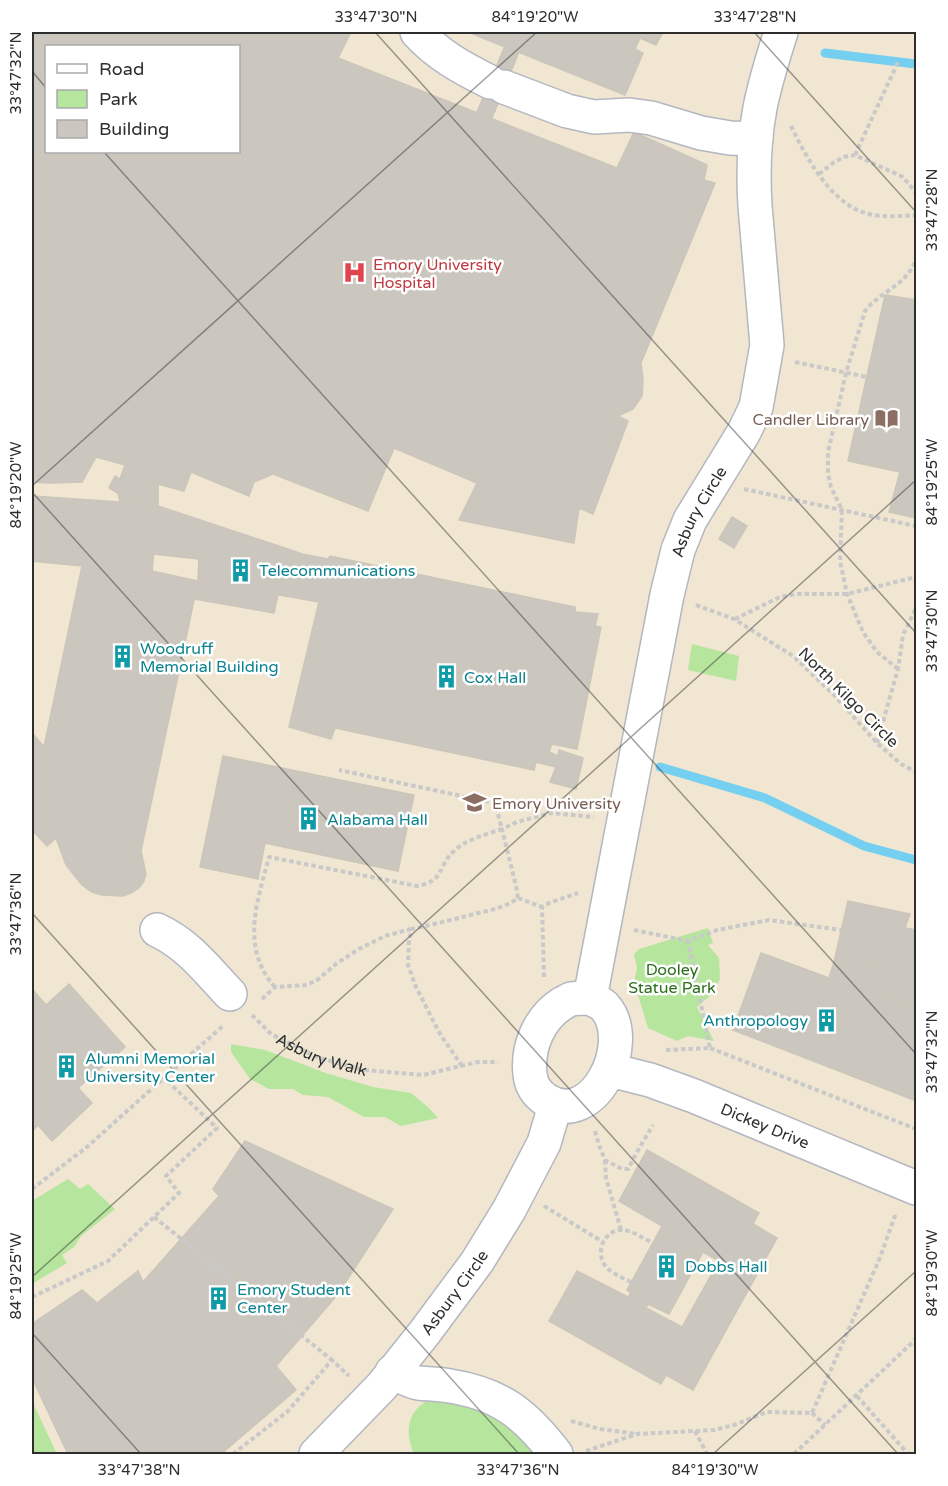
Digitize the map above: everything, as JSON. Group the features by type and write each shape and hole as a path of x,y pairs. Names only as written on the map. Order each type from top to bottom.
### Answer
{"street":[{"path":"417,32 458,66 497,85 567,111 594,117 629,115 651,118 701,133 730,138 756,139"},
{"name":"Asbury Circle","path":"590,998 667,595 678,550 690,520 744,432 756,407 767,345 756,227 754,185 756,139 759,110 781,32"},
{"path":"157,930 186,947 235,1009"},
{"path":"590,998 604,1006 612,1020 616,1039 610,1070 603,1082 585,1101 572,1106 555,1106 539,1095 531,1081 529,1061 533,1044 546,1017 558,1006 571,999 590,998"},
{"name":"Dickey Drive","path":"610,1070 650,1080 694,1096 916,1188"},
{"name":"Asbury Circle","path":"316,1455 392,1372 477,1262 509,1210 544,1143 555,1106"},
{"path":"392,1372 415,1382 477,1392 504,1403 570,1453"}],"path":[{"path":"855,155 898,62"},
{"path":"791,125 805,154 819,174 848,205 866,213 891,216 916,215"},
{"path":"819,174 844,157 855,155 903,177 916,193"},
{"path":"898,669 877,652 863,632 847,594 840,561 842,510 831,487 828,474 828,452 846,373 865,311 870,304 901,283 916,259"},
{"path":"765,355 867,377"},
{"path":"713,482 916,525"},
{"path":"734,619 780,597 796,594 847,594 916,577"},
{"name":"North Kilgo Circle","path":"667,595 734,619 793,656 835,696 877,743 901,764 916,771"},
{"path":"877,743 898,669 903,635 916,608"},
{"path":"339,770 495,803 518,898"},
{"path":"275,987 261,966 254,934 255,913 269,857 417,885 427,884 438,876 454,850 478,837 517,822 551,813 600,818"},
{"path":"542,907 584,891"},
{"path":"518,898 542,907"},
{"path":"32,1189 87,1147 164,1078 235,1009 275,987 305,985 316,981 357,950 385,936 495,909 510,904 518,898"},
{"path":"542,907 544,967"},
{"path":"603,923 688,941 717,930 769,920 841,930"},
{"path":"412,929 408,940 408,965 416,987 440,1034 462,1066"},
{"path":"688,941 710,1047"},
{"name":"Asbury Walk","path":"235,1009 271,1034 319,1058 365,1070 423,1075 478,1062 529,1061"},
{"path":"663,1051 710,1047 916,1129"},
{"path":"32,1297 108,1261 179,1193 166,1176 217,1128 164,1078"},
{"path":"605,1160 622,1169 628,1169 653,1125"},
{"path":"595,1129 605,1160 606,1178 621,1230"},
{"path":"540,1204 603,1242"},
{"path":"154,1216 332,1360 370,1397"},
{"path":"812,1413 879,1260 892,1224"},
{"path":"631,1282 608,1270 601,1257 600,1249 603,1242 607,1236 621,1230 653,1243"},
{"path":"794,1455 916,1339"},
{"path":"233,1455 286,1412 332,1360"},
{"path":"857,1396 908,1455"},
{"path":"570,1453 637,1434 714,1430 767,1412 812,1413 825,1425"},
{"path":"695,1431 707,1455"}],"shaded area":[{"name":"Emory University","path":"32,32 916,32 916,1454 32,1454"}],"green space":[{"path":"692,644 739,656 736,681 688,670"},
{"name":"Dooley Statue Park","path":"708,928 713,943 708,945 719,958 720,979 711,995 697,1007 714,1041 688,1036 677,1041 648,1028 634,982 637,968 634,954 639,949"},
{"path":"231,1044 265,1050 326,1073 373,1087 411,1093 438,1118 401,1126 385,1117 364,1117 328,1097 303,1095 293,1089 269,1089 250,1079 231,1052"},
{"path":"68,1179 80,1189 88,1184 115,1209 81,1236 74,1247 62,1255 67,1263 32,1284 32,1201"},
{"path":"448,1397 499,1414 542,1454 414,1454 409,1431 416,1410 429,1400"},
{"path":"32,1401 57,1454 32,1454"}],"building":[{"name":"Emory University Hospital","path":"32,32 351,32 338,58 617,168 634,132 707,165 704,180 715,183 641,363 642,396 633,409 618,416 628,421 593,514 579,508 574,543 459,520 477,483 394,448 368,511 273,474 254,482 249,496 191,472 184,491 158,484 158,506 120,502 118,493 109,488 115,476 120,479 125,465 96,457 82,482 32,482"},
{"path":"468,32 663,32 656,45 640,38 635,49 643,53 625,95"},
{"path":"505,46 519,52 492,118 477,112"},
{"name":"Candler Library","path":"885,295 916,300 916,518 889,512 900,472 848,461"},
{"name":"Woodruff Memorial Building","path":"32,496 158,506 152,571 198,581 141,851 146,874 139,888 123,896 102,895 82,885 66,865 56,838 47,846 32,830 32,733 44,747 82,566 32,561"},
{"name":"Telecommunications","path":"158,506 288,549 274,613 194,599 199,559 154,554"},
{"path":"732,517 747,526 734,548 719,539"},
{"name":"Cox Hall","path":"288,549 302,554 328,559 330,556 575,607 575,612 598,614 595,626 601,627 577,749 552,744 549,752 558,756 559,750 583,758 576,789 550,782 556,767 536,762 534,770 335,728 331,739 289,727 319,602 279,595"},
{"name":"Alabama Hall","path":"223,756 414,795 398,871 265,843 258,879 200,867"},
{"path":"848,901 910,914 905,928 916,930 916,1011 879,997 888,965 848,959 834,962"},
{"name":"Anthropology","path":"761,953 829,978 834,962 848,959 888,965 879,997 916,1011 916,1101 733,1030"},
{"name":"Alumni Memorial University Center","path":"69,984 125,1047 78,1088 92,1103 52,1141 38,1125 32,1132 32,989 46,1005"},
{"name":"Emory Student Center","path":"245,1141 393,1209 338,1294 276,1366 296,1390 221,1454 68,1454 32,1378 32,1324 82,1290 97,1303 138,1271 143,1282 219,1196 213,1189"},
{"name":"Dobbs Hall","path":"647,1150 759,1213 753,1224 777,1238 693,1390 666,1375 661,1384 549,1321 577,1271 628,1297 631,1293 627,1290 662,1226 619,1201","holes":["703,1252 719,1261 682,1327 646,1308 648,1304 669,1314"]}],"waterway":[{"path":"825,53 916,64"},
{"path":"660,767 765,798 864,846 916,860"}],"place":[{"name":"Emory University Hospital","path":"355,273"},
{"name":"Candler Library","path":"887,419"},
{"name":"Telecommunications","path":"241,570"},
{"name":"Woodruff Memorial Building","path":"122,657"},
{"name":"Cox Hall","path":"446,677"},
{"name":"Emory University","path":"474,803"},
{"name":"Alabama Hall","path":"309,819"},
{"name":"Anthropology","path":"826,1020"},
{"name":"Alumni Memorial University Center","path":"67,1067"},
{"name":"Dobbs Hall","path":"667,1266"},
{"name":"Emory Student Center","path":"219,1298"}]}
